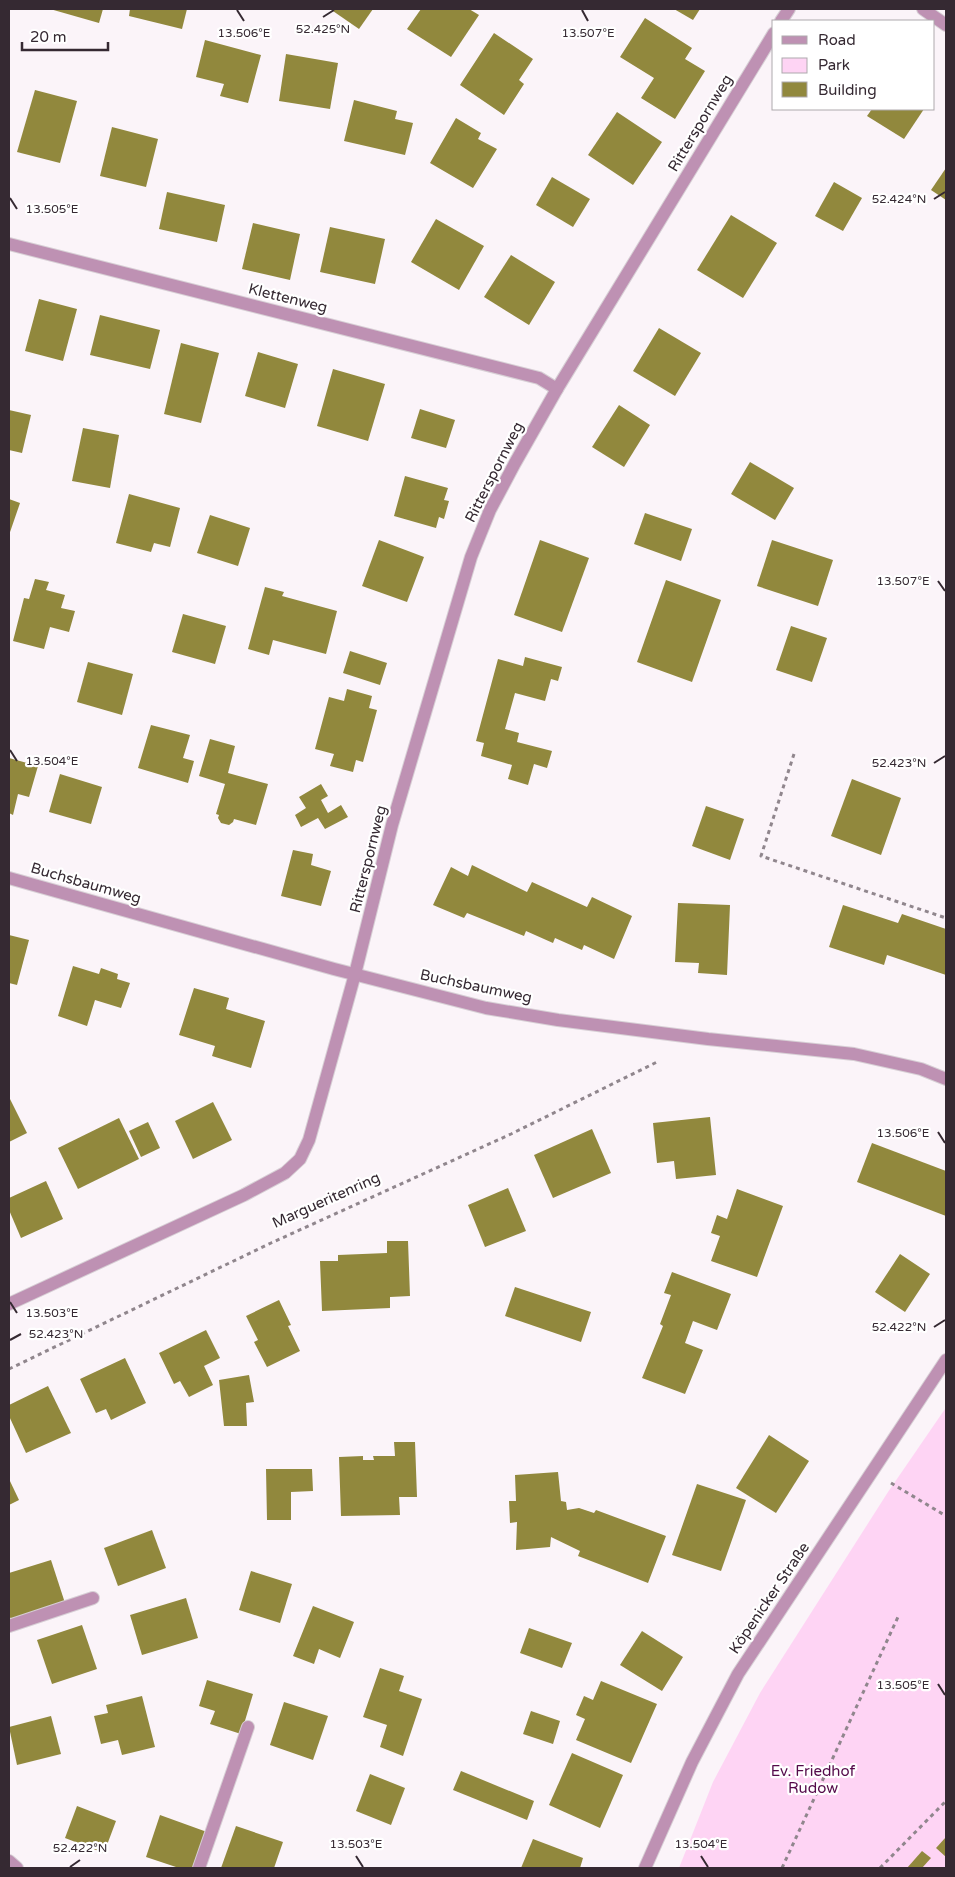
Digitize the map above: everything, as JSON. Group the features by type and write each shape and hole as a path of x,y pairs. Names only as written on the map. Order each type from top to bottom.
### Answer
{"street":[{"path":"782,20 788,9"},
{"path":"923,9 946,25"},
{"name":"Ritterspornweg","path":"355,974 392,825 471,557 494,502 557,389 772,36"},
{"name":"Klettenweg","path":"9,244 539,378 557,389"},
{"name":"Buchsbaumweg","path":"9,878 355,974 486,1008 558,1020 699,1038 854,1054 921,1069 946,1079"},
{"path":"9,1304 244,1195 285,1173 300,1159 310,1140 355,974"},
{"name":"Köpenicker Straße","path":"645,1868 692,1762 738,1674 946,1360"},
{"path":"9,1626 94,1598"},
{"path":"198,1868 248,1727"},
{"path":"9,1862 17,1868"}],"path":[{"path":"794,754 761,856 946,918"},
{"name":"Margueritenring","path":"9,1369 271,1242 510,1134 657,1062"},
{"path":"891,1482 946,1516"},
{"path":"782,1868 898,1617"},
{"path":"880,1868 946,1801"}],"green space":[{"name":"Ev. Friedhof Rudow","path":"945,1409 946,1868 679,1868 713,1782 760,1693 888,1492"}],"building":[{"path":"50,9 103,9 99,23"},
{"path":"130,9 187,9 182,29 129,16"},
{"path":"330,9 373,9 359,29"},
{"path":"421,9 469,9 479,15 451,57 407,29"},
{"path":"674,9 700,9 693,20"},
{"path":"645,18 692,48 685,59 705,71 675,119 641,98 654,78 620,57"},
{"path":"494,33 533,59 519,80 524,84 504,115 460,85"},
{"path":"205,40 261,55 248,103 220,96 224,84 196,77"},
{"path":"286,54 338,63 330,109 279,101"},
{"path":"35,90 77,101 60,163 17,152"},
{"path":"354,100 397,111 395,119 413,123 405,155 344,141"},
{"path":"871,110 923,110 904,139 867,116"},
{"path":"617,112 662,142 633,185 588,155"},
{"path":"456,118 481,133 478,139 497,149 473,188 430,163"},
{"path":"112,127 158,139 146,187 100,176"},
{"path":"946,168 946,200 931,190"},
{"path":"552,177 590,199 573,227 536,205"},
{"path":"834,182 862,198 843,231 815,216"},
{"path":"167,192 225,205 217,242 159,229"},
{"path":"731,215 777,243 743,298 697,270"},
{"path":"436,219 484,246 459,290 411,262"},
{"path":"253,223 300,234 290,280 242,269"},
{"path":"330,227 385,239 375,284 320,272"},
{"path":"511,255 555,282 529,325 484,297"},
{"path":"39,299 77,309 63,361 25,351"},
{"path":"100,315 160,330 150,369 90,355"},
{"path":"659,328 701,353 675,396 633,371"},
{"path":"181,343 219,353 201,423 164,414"},
{"path":"258,352 298,364 285,408 245,396"},
{"path":"333,369 385,384 368,441 317,426"},
{"path":"619,405 650,425 624,467 592,447"},
{"path":"420,409 455,420 446,448 411,438"},
{"path":"9,410 31,415 22,453 9,450"},
{"path":"83,428 119,435 110,488 72,481"},
{"path":"750,462 794,488 775,520 731,494"},
{"path":"405,476 448,488 444,500 449,501 444,519 439,517 436,528 394,516"},
{"path":"129,494 180,508 170,547 154,543 151,552 116,543"},
{"path":"9,499 20,503 9,535"},
{"path":"645,513 692,529 681,561 634,544"},
{"path":"210,515 250,528 238,566 197,553"},
{"path":"379,540 424,557 407,602 362,586"},
{"path":"540,540 589,558 562,632 514,615"},
{"path":"772,540 833,560 818,606 757,586"},
{"path":"35,579 49,582 46,590 65,595 61,608 75,611 69,632 50,627 44,649 13,641 24,598 29,599"},
{"path":"666,580 721,600 692,682 637,662"},
{"path":"265,587 284,592 282,596 337,611 326,654 273,640 269,655 248,649"},
{"path":"183,614 226,626 215,664 172,652"},
{"path":"791,626 827,638 812,682 776,670"},
{"path":"350,651 387,663 380,685 343,673"},
{"path":"525,657 562,667 558,681 551,679 545,701 515,693 505,729 519,733 517,742 552,751 547,768 534,764 528,785 508,779 512,765 481,756 484,743 476,741 498,659 523,666"},
{"path":"88,662 133,674 122,715 77,702"},
{"path":"347,689 372,696 369,708 377,710 363,762 356,760 353,772 330,766 334,754 315,749 329,697 344,701"},
{"path":"151,725 190,735 183,758 194,761 188,783 138,768"},
{"path":"210,739 235,746 228,773 268,784 256,825 234,819 229,825 221,823 218,818 219,815 216,814 225,784 199,776"},
{"path":"9,758 38,766 29,797 18,794 13,815 9,813"},
{"path":"60,774 102,787 91,824 49,812"},
{"path":"852,779 901,798 881,855 831,836"},
{"path":"321,784 328,796 321,800 328,813 341,805 348,817 325,829 318,818 301,827 295,815 306,808 299,797"},
{"path":"706,806 744,819 730,860 692,846"},
{"path":"293,850 313,854 311,865 331,871 321,906 281,896"},
{"path":"472,865 527,892 532,882 587,907 592,897 632,916 614,959 584,945 582,950 555,938 553,943 526,931 524,936 467,913 464,918 433,905 451,867 468,876"},
{"path":"678,903 730,905 727,975 698,973 699,963 675,962"},
{"path":"843,905 898,923 902,914 946,929 946,975 887,955 884,965 829,947"},
{"path":"9,935 29,940 17,985 9,983"},
{"path":"73,966 99,974 101,968 118,974 117,979 130,983 121,1008 95,1000 87,1026 58,1016"},
{"path":"194,988 229,998 226,1009 265,1021 251,1068 212,1056 215,1046 179,1035"},
{"path":"9,1097 27,1133 9,1142"},
{"path":"213,1102 232,1140 193,1159 175,1121"},
{"path":"710,1117 716,1175 676,1179 674,1161 657,1163 653,1123"},
{"path":"119,1118 139,1159 78,1189 58,1148"},
{"path":"148,1122 160,1148 141,1157 129,1131"},
{"path":"592,1129 611,1173 553,1198 534,1155"},
{"path":"872,1143 946,1171 946,1216 857,1182"},
{"path":"46,1181 63,1219 21,1238 9,1210 9,1198"},
{"path":"508,1188 526,1231 485,1247 468,1205"},
{"path":"737,1189 783,1206 757,1277 711,1261 720,1236 711,1233 717,1215 727,1219"},
{"path":"387,1241 408,1241 410,1296 390,1297 390,1308 322,1311 320,1261 338,1261 338,1255 387,1253"},
{"path":"900,1254 930,1274 905,1312 875,1292"},
{"path":"672,1272 731,1294 717,1330 693,1321 685,1343 703,1350 685,1394 642,1378 663,1326 660,1324 671,1295 664,1293"},
{"path":"515,1287 591,1312 581,1342 505,1316"},
{"path":"279,1300 291,1325 288,1326 300,1351 267,1367 254,1342 258,1340 246,1316"},
{"path":"206,1330 220,1358 204,1366 213,1385 189,1397 180,1381 174,1384 159,1353"},
{"path":"125,1358 146,1403 111,1420 106,1409 96,1413 80,1379"},
{"path":"249,1375 254,1402 246,1403 247,1426 224,1426 219,1380"},
{"path":"48,1386 71,1433 26,1453 9,1416 9,1405"},
{"path":"769,1435 809,1461 776,1513 736,1488"},
{"path":"394,1442 415,1442 417,1497 399,1497 400,1515 341,1516 339,1457 363,1456 363,1460 374,1460 373,1456 395,1456"},
{"path":"266,1469 312,1469 313,1491 291,1492 291,1520 267,1520"},
{"path":"558,1472 561,1501 566,1502 567,1510 579,1508 594,1513 596,1510 666,1536 648,1583 578,1556 580,1551 551,1537 550,1547 516,1550 517,1522 510,1523 509,1501 516,1501 515,1475"},
{"path":"9,1479 19,1500 9,1505"},
{"path":"697,1484 746,1500 721,1571 672,1555"},
{"path":"152,1530 166,1568 118,1586 104,1548"},
{"path":"51,1560 65,1603 11,1620 9,1614 9,1573"},
{"path":"251,1571 292,1584 280,1623 239,1610"},
{"path":"186,1598 198,1638 142,1655 130,1615"},
{"path":"313,1606 354,1622 340,1658 319,1649 314,1664 293,1656"},
{"path":"82,1625 97,1669 52,1684 37,1640"},
{"path":"529,1628 572,1643 562,1668 520,1653"},
{"path":"642,1631 683,1657 662,1691 620,1665"},
{"path":"380,1668 404,1676 399,1691 422,1699 403,1756 380,1747 387,1725 363,1717"},
{"path":"207,1680 253,1694 241,1734 210,1724 215,1711 199,1706"},
{"path":"601,1681 657,1704 631,1763 576,1740 585,1719 576,1715 584,1696 593,1700"},
{"path":"142,1696 155,1747 122,1755 118,1740 101,1744 94,1716 108,1713 106,1705"},
{"path":"284,1702 328,1716 313,1760 270,1745"},
{"path":"531,1711 560,1721 553,1744 523,1734"},
{"path":"51,1716 61,1754 17,1765 9,1727"},
{"path":"572,1753 623,1775 600,1828 549,1805"},
{"path":"461,1771 534,1801 527,1820 453,1790"},
{"path":"370,1774 405,1788 391,1825 356,1811"},
{"path":"77,1806 116,1821 104,1853 65,1838"},
{"path":"160,1815 207,1832 194,1868 179,1868 146,1857"},
{"path":"236,1826 283,1842 274,1868 221,1868"},
{"path":"946,1837 946,1857 936,1848"},
{"path":"533,1839 583,1858 580,1868 521,1868"},
{"path":"922,1851 931,1858 922,1868 907,1868"}]}
